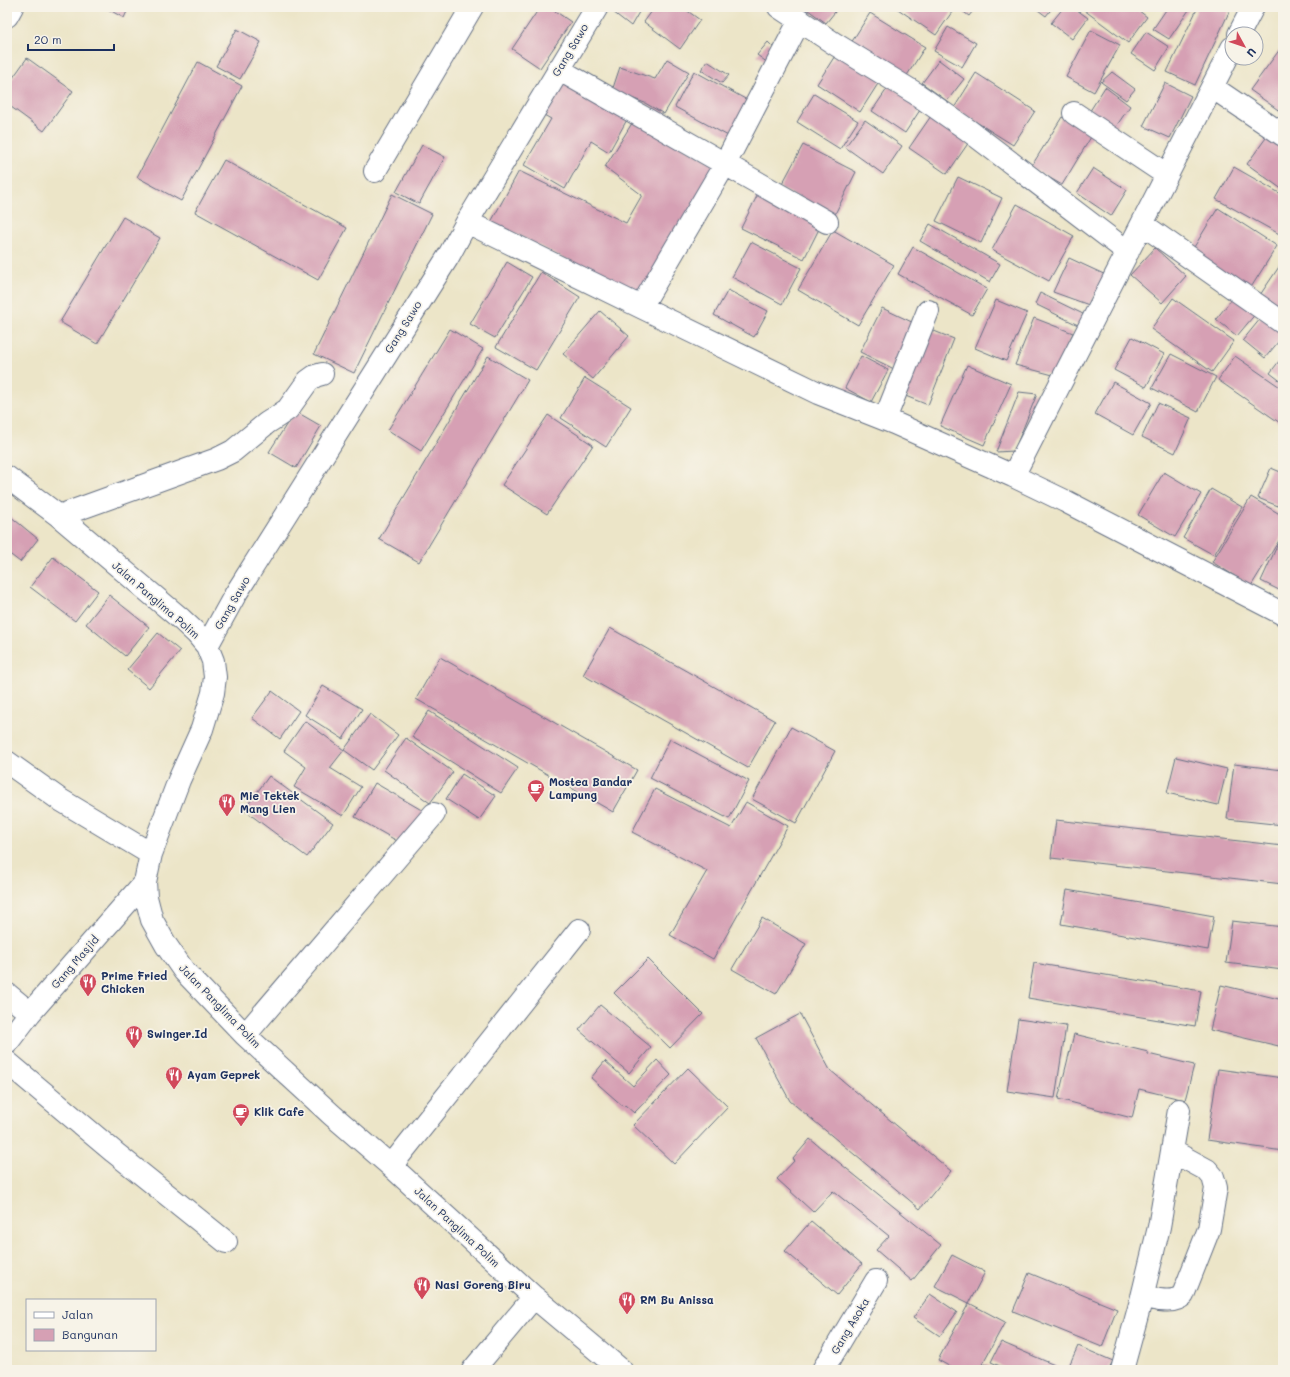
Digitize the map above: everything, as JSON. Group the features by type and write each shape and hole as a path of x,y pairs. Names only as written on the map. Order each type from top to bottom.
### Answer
{"street":[{"path":"7,16 12,7"},
{"path":"375,171 472,7"},
{"name":"Gang Sawo","path":"207,646 235,595 448,257 467,222 597,7"},
{"path":"779,7 835,44 915,93 968,130 1128,252"},
{"path":"1242,26 1249,9"},
{"path":"641,307 725,164 800,20"},
{"path":"1013,476 1224,64"},
{"path":"558,70 827,222"},
{"path":"1212,87 1283,135"},
{"path":"1074,113 1167,175"},
{"path":"467,222 818,393 885,419 1013,476 1065,501 1283,614"},
{"path":"1142,224 1283,324"},
{"path":"885,419 928,311"},
{"path":"59,516 217,459 233,451 267,423 288,409 308,381 315,376 322,374"},
{"name":"Jalan Panglima Polim","path":"7,477 59,516 181,619 207,646 213,661 215,677 213,693 202,729 179,780 151,854 145,882 146,897 152,920 166,945 184,971 245,1035 534,1297 621,1370"},
{"path":"7,762 60,798 151,854"},
{"path":"245,1035 434,814"},
{"name":"Gang Masjid","path":"7,1043 30,1013 145,882"},
{"path":"391,1166 580,930"},
{"path":"7,994 30,1013"},
{"path":"7,1062 124,1160 226,1242"},
{"path":"1122,1370 1159,1227 1179,1110"},
{"path":"1142,1297 1172,1301 1179,1299 1183,1295 1209,1229 1216,1188 1213,1177 1207,1170 1172,1151"},
{"name":"Gang Asoka","path":"823,1370 876,1281"},
{"path":"473,1370 534,1297"}],"building":[{"path":"104,7 129,7 124,18"},
{"path":"540,7 549,7 571,22 540,68 512,49"},
{"path":"616,7 642,7 631,26 613,12"},
{"path":"655,7 682,7 700,20 680,49 644,22"},
{"path":"804,7 839,7 826,23"},
{"path":"895,7 945,7 952,12 936,35"},
{"path":"957,7 976,7 969,16"},
{"path":"1034,7 1053,7 1046,16"},
{"path":"1064,7 1073,7 1088,18 1072,39 1051,23"},
{"path":"1080,7 1134,7 1147,17 1128,43"},
{"path":"1168,7 1191,7 1169,39 1153,29"},
{"path":"1198,7 1223,7 1230,10 1195,85 1167,72"},
{"path":"870,13 925,47 906,77 851,43"},
{"path":"948,27 976,43 962,67 934,51"},
{"path":"237,29 261,42 240,79 216,66"},
{"path":"1091,30 1120,45 1094,92 1066,77"},
{"path":"1146,32 1169,47 1155,70 1131,54"},
{"path":"768,42 774,48 772,66 757,55"},
{"path":"1283,45 1283,110 1281,112 1250,90"},
{"path":"838,51 881,79 860,112 817,84"},
{"path":"27,58 73,91 44,131 7,104 7,86"},
{"path":"667,59 689,72 664,114 645,103 612,91 620,67 655,79"},
{"path":"939,60 964,79 947,101 922,83"},
{"path":"707,61 729,75 722,83 701,70"},
{"path":"198,62 242,86 181,201 137,177"},
{"path":"694,71 749,101 730,137 675,107"},
{"path":"1112,72 1135,89 1126,100 1101,82"},
{"path":"976,73 1035,111 1013,145 954,108"},
{"path":"565,80 629,116 609,152 591,141 565,189 524,165 551,119 544,115"},
{"path":"1165,83 1191,96 1170,138 1143,126"},
{"path":"889,86 922,107 905,133 872,111"},
{"path":"1105,87 1130,106 1113,131 1088,114"},
{"path":"814,94 858,121 840,149 797,122"},
{"path":"931,116 969,142 947,174 909,148"},
{"path":"1062,117 1094,132 1062,185 1031,167"},
{"path":"634,120 717,165 644,298 491,222 519,171 626,223 642,195 605,167"},
{"path":"865,120 902,146 883,174 845,147"},
{"path":"1271,131 1283,139 1283,190 1247,164"},
{"path":"422,145 445,157 419,204 396,192"},
{"path":"803,145 856,172 834,216 780,188"},
{"path":"224,160 347,228 318,280 195,212"},
{"path":"1234,167 1283,195 1283,236 1216,199"},
{"path":"1093,168 1127,190 1111,216 1077,193"},
{"path":"958,177 1002,198 981,243 936,221"},
{"path":"392,194 432,214 354,373 314,354"},
{"path":"758,194 821,225 804,259 741,228"},
{"path":"1017,204 1074,236 1049,281 992,250"},
{"path":"1218,208 1277,246 1250,289 1191,252"},
{"path":"123,217 160,238 97,344 60,322"},
{"path":"930,224 1000,264 990,282 920,241"},
{"path":"833,230 894,265 858,325 798,290"},
{"path":"751,242 801,268 782,304 732,277"},
{"path":"913,247 987,289 972,315 898,274"},
{"path":"1155,248 1186,276 1162,303 1130,275"},
{"path":"1069,258 1108,276 1089,305 1053,292"},
{"path":"1283,261 1283,310 1260,295"},
{"path":"507,262 532,277 495,338 470,324"},
{"path":"541,272 580,297 536,370 496,347"},
{"path":"728,290 768,311 754,337 714,315"},
{"path":"1040,293 1083,314 1082,327 1035,304"},
{"path":"1236,294 1257,312 1237,336 1216,319"},
{"path":"1173,298 1234,341 1212,372 1151,329"},
{"path":"996,300 1027,313 1006,361 975,348"},
{"path":"882,308 916,324 894,369 860,352"},
{"path":"600,311 629,336 593,379 563,354"},
{"path":"1265,313 1283,327 1283,336 1265,358 1243,340"},
{"path":"1034,318 1073,333 1053,375 1015,365"},
{"path":"924,327 954,339 928,405 898,393"},
{"path":"450,329 483,349 421,451 388,430"},
{"path":"1132,337 1164,354 1146,387 1114,370"},
{"path":"1171,354 1216,377 1198,412 1152,388"},
{"path":"488,356 528,380 419,562 379,539"},
{"path":"861,356 888,370 871,402 845,388"},
{"path":"1235,356 1283,389 1283,425 1218,380"},
{"path":"1283,356 1283,383 1270,373"},
{"path":"967,365 1011,384 984,445 940,426"},
{"path":"585,378 631,407 606,447 561,418"},
{"path":"1113,382 1151,403 1133,435 1095,414"},
{"path":"1019,392 1037,394 1014,451 996,452"},
{"path":"1158,403 1191,418 1175,453 1142,437"},
{"path":"295,411 321,426 296,468 269,452"},
{"path":"548,415 593,445 547,514 502,485"},
{"path":"1271,468 1283,473 1283,508 1258,498"},
{"path":"1164,472 1201,494 1175,537 1138,515"},
{"path":"1211,489 1242,507 1214,555 1183,538"},
{"path":"1251,497 1283,516 1283,534 1251,586 1212,562"},
{"path":"10,516 38,539 20,562 7,552 7,520"},
{"path":"1278,544 1283,547 1283,592 1261,581"},
{"path":"53,557 98,591 75,621 30,587"},
{"path":"109,595 149,627 125,656 86,624"},
{"path":"610,628 775,721 748,768 583,675"},
{"path":"158,633 180,651 149,688 127,670"},
{"path":"440,657 637,770 613,812 416,699"},
{"path":"323,686 362,709 343,739 305,715"},
{"path":"272,691 299,711 280,739 252,718"},
{"path":"429,711 518,768 501,793 412,737"},
{"path":"370,714 398,735 372,770 344,750"},
{"path":"305,721 344,750 330,768 361,787 343,816 294,787 306,767 284,751"},
{"path":"791,727 835,751 796,823 752,799"},
{"path":"406,738 453,772 430,803 384,770"},
{"path":"670,739 749,781 729,819 650,778"},
{"path":"1176,757 1227,769 1218,805 1167,793"},
{"path":"1234,764 1283,770 1283,825 1227,819"},
{"path":"462,774 496,796 479,820 446,799"},
{"path":"269,776 333,823 307,857 244,810"},
{"path":"375,783 425,812 406,846 355,817"},
{"path":"655,789 731,828 746,802 788,826 713,959 670,935 707,871 632,832"},
{"path":"1056,820 1283,846 1283,884 1051,858"},
{"path":"1067,890 1214,916 1208,950 1061,924"},
{"path":"762,918 806,944 776,994 732,969"},
{"path":"1232,921 1283,927 1283,970 1226,963"},
{"path":"648,959 703,1014 670,1048 614,993"},
{"path":"1034,963 1201,991 1195,1026 1028,998"},
{"path":"1221,985 1283,1000 1283,1047 1210,1030"},
{"path":"600,1005 651,1047 629,1073 579,1030"},
{"path":"800,1014 830,1070 951,1171 920,1209 790,1101 756,1038"},
{"path":"1018,1019 1066,1026 1055,1098 1007,1091"},
{"path":"1074,1034 1194,1065 1185,1100 1139,1089 1132,1118 1058,1099"},
{"path":"657,1060 671,1075 634,1113 625,1105 624,1107 591,1078 605,1061 633,1086"},
{"path":"688,1068 728,1107 674,1164 633,1125"},
{"path":"1218,1069 1283,1078 1283,1151 1207,1140"},
{"path":"810,1139 941,1245 912,1281 876,1250 889,1236 833,1191 813,1212 777,1179 795,1160 793,1159"},
{"path":"811,1221 862,1264 837,1295 785,1251"},
{"path":"952,1255 985,1272 969,1303 935,1286"},
{"path":"1029,1273 1117,1309 1102,1347 1013,1311"},
{"path":"930,1294 957,1312 940,1336 913,1318"},
{"path":"969,1303 1005,1322 979,1370 956,1370 938,1360"},
{"path":"1001,1342 1066,1370 1009,1370 991,1362"},
{"path":"1078,1346 1113,1361 1108,1370 1067,1370"},
{"path":"985,1364 997,1370 982,1370"}],"place":[{"name":"Mostea Bandar Lampung","path":"536,803"},
{"name":"Mie Tektek Mang Lien","path":"227,817"},
{"name":"Prime Fried Chicken","path":"88,997"},
{"name":"Swinger.Id","path":"134,1049"},
{"name":"Ayam Geprek","path":"174,1090"},
{"name":"Klik Cafe","path":"241,1127"},
{"name":"Nasi Goreng Biru","path":"422,1300"},
{"name":"RM Bu Anissa","path":"627,1315"}]}
